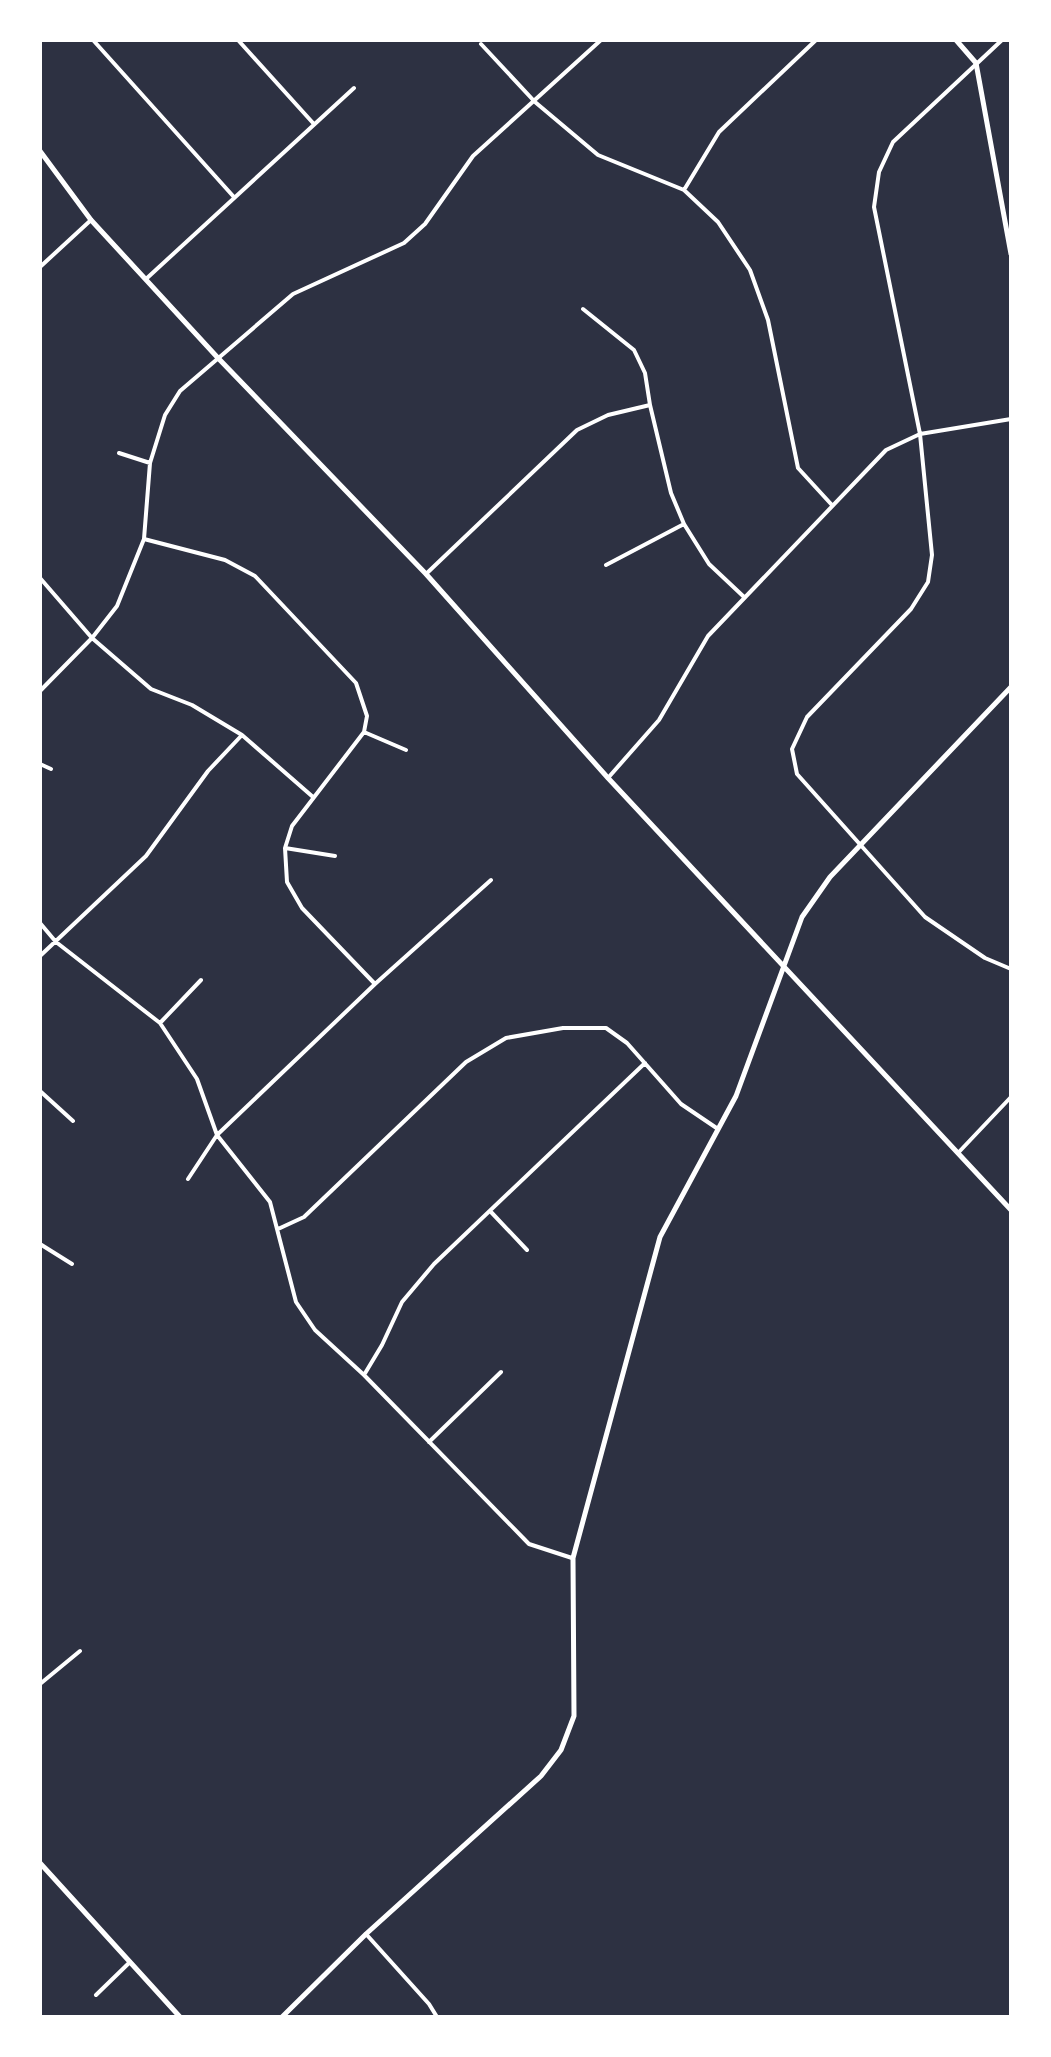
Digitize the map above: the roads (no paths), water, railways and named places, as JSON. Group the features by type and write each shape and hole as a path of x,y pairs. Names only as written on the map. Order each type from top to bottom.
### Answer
{"street":[{"path":"93,40 233,197"},
{"path":"238,40 313,123"},
{"path":"40,691 92,638 117,606 144,539 150,463 165,415 180,391 293,294 404,243 425,224 473,156 601,40"},
{"path":"684,190 719,132 816,40"},
{"path":"956,40 976,63 1011,254"},
{"path":"1002,40 893,142 879,172 874,207 920,434 932,555 928,582 911,609 807,717 792,749 797,774 925,917 985,958 1011,969"},
{"path":"481,44 535,102 598,155 684,190 718,222 750,270 768,320 798,468 831,504"},
{"path":"146,279 354,88"},
{"path":"40,151 91,220 218,358 426,574 608,778 1011,1210"},
{"path":"40,267 91,220"},
{"path":"583,309 634,350 645,373 671,493 684,524 709,564 744,596"},
{"path":"426,574 577,430 608,415 650,405"},
{"path":"608,778 659,720 708,636 831,504 886,450 920,434 1011,419"},
{"path":"119,453 150,463"},
{"path":"606,565 684,524"},
{"path":"144,539 225,560 255,576 356,683 367,716 364,732 292,826 285,848 287,882 302,908 375,984"},
{"path":"40,578 92,638 151,689 192,705 242,735 314,798"},
{"path":"282,2017 366,1934 541,1776 561,1750 574,1716 573,1558 660,1237 736,1096 802,917 830,877 1011,687"},
{"path":"364,732 406,750"},
{"path":"40,956 146,856 208,771 242,735"},
{"path":"40,764 51,769"},
{"path":"285,848 335,856"},
{"path":"188,1179 217,1135 375,984 491,880"},
{"path":"40,923 56,942 160,1023 197,1079 217,1135 270,1202 296,1302 315,1330 364,1375 529,1544 573,1558"},
{"path":"160,1023 201,980"},
{"path":"278,1229 304,1217 466,1062 506,1038 563,1028 606,1028 627,1043 681,1104 718,1129"},
{"path":"364,1375 402,1302 434,1264 645,1063"},
{"path":"40,1091 73,1121"},
{"path":"958,1153 1011,1097"},
{"path":"491,1212 527,1250"},
{"path":"40,1244 72,1264"},
{"path":"429,1442 501,1372"},
{"path":"40,1684 80,1651"},
{"path":"40,1863 180,2017"},
{"path":"366,1934 437,2017"},
{"path":"96,1995 130,1962"}]}
